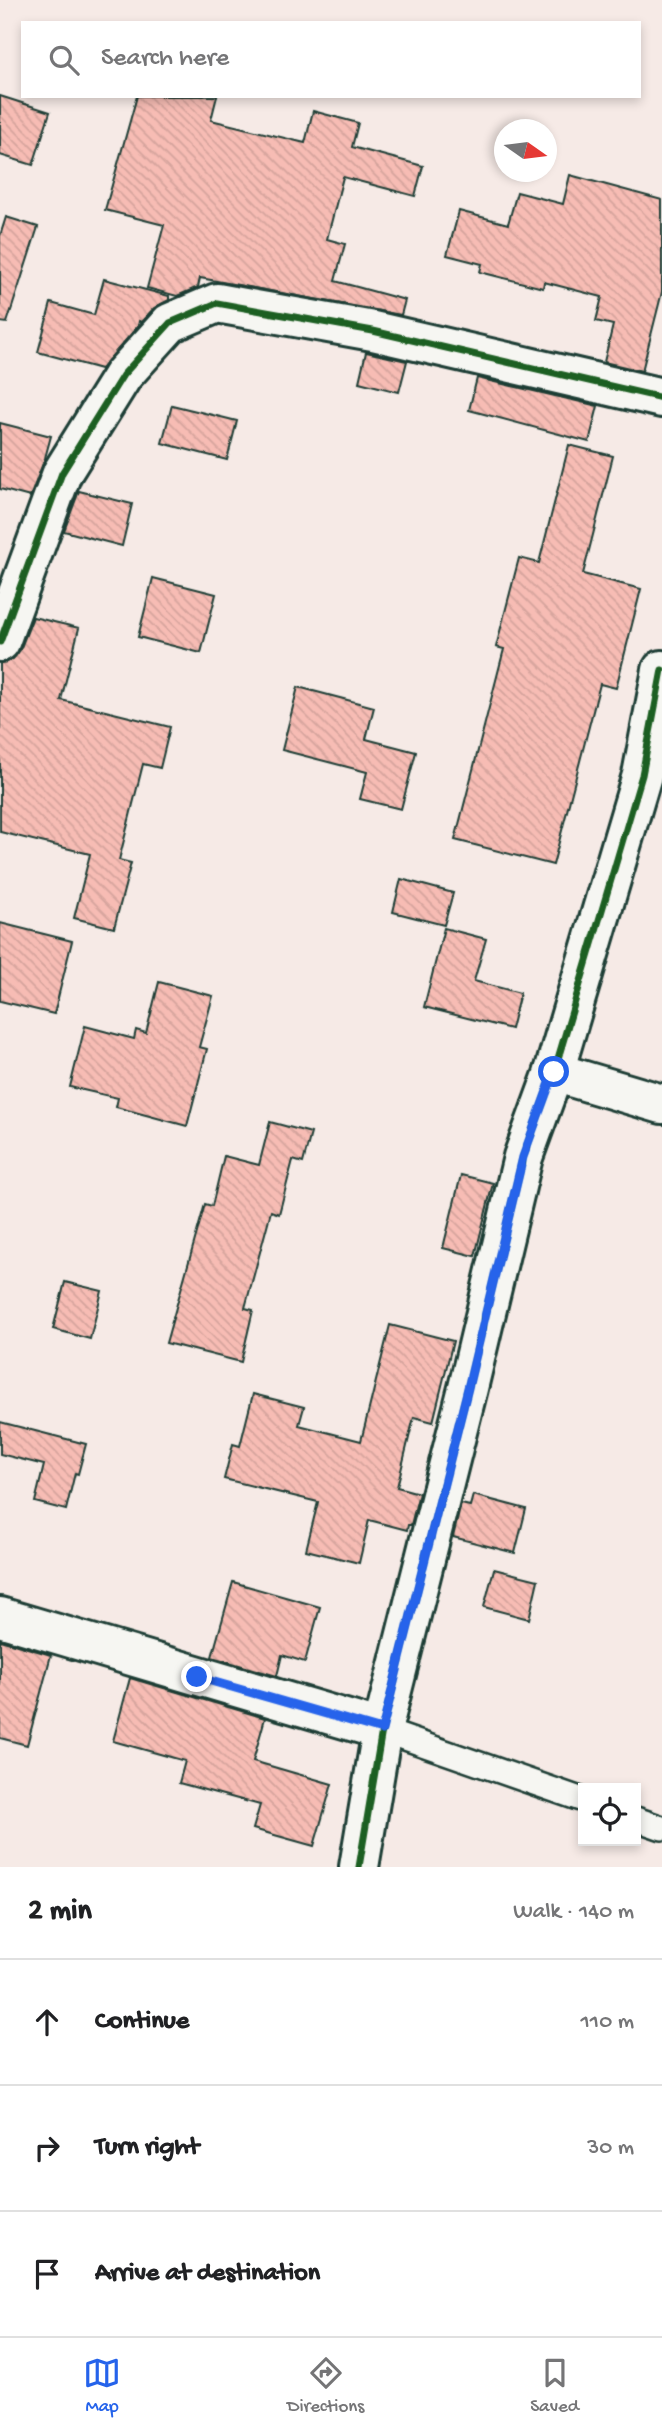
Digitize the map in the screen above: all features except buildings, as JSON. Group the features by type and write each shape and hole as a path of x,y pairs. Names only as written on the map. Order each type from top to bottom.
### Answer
{"street":[{"path":"0,642 62,473 123,376 170,323 217,303 373,331 662,398"},
{"path":"359,1867 382,1730 523,1157 554,1072 642,775 662,670"},
{"path":"554,1072 662,1104"},
{"path":"0,1617 382,1730"}],"lane":[{"path":"382,1730 578,1798"},
{"path":"641,1821 662,1828"}],"cycle path":[{"path":"0,642 62,473 123,375 170,323 217,303 373,331 662,398"},
{"path":"359,1867 382,1730 523,1157 554,1072 642,775 662,670"}],"route":[{"path":"197,1677 382,1730 523,1157 554,1072"}]}
